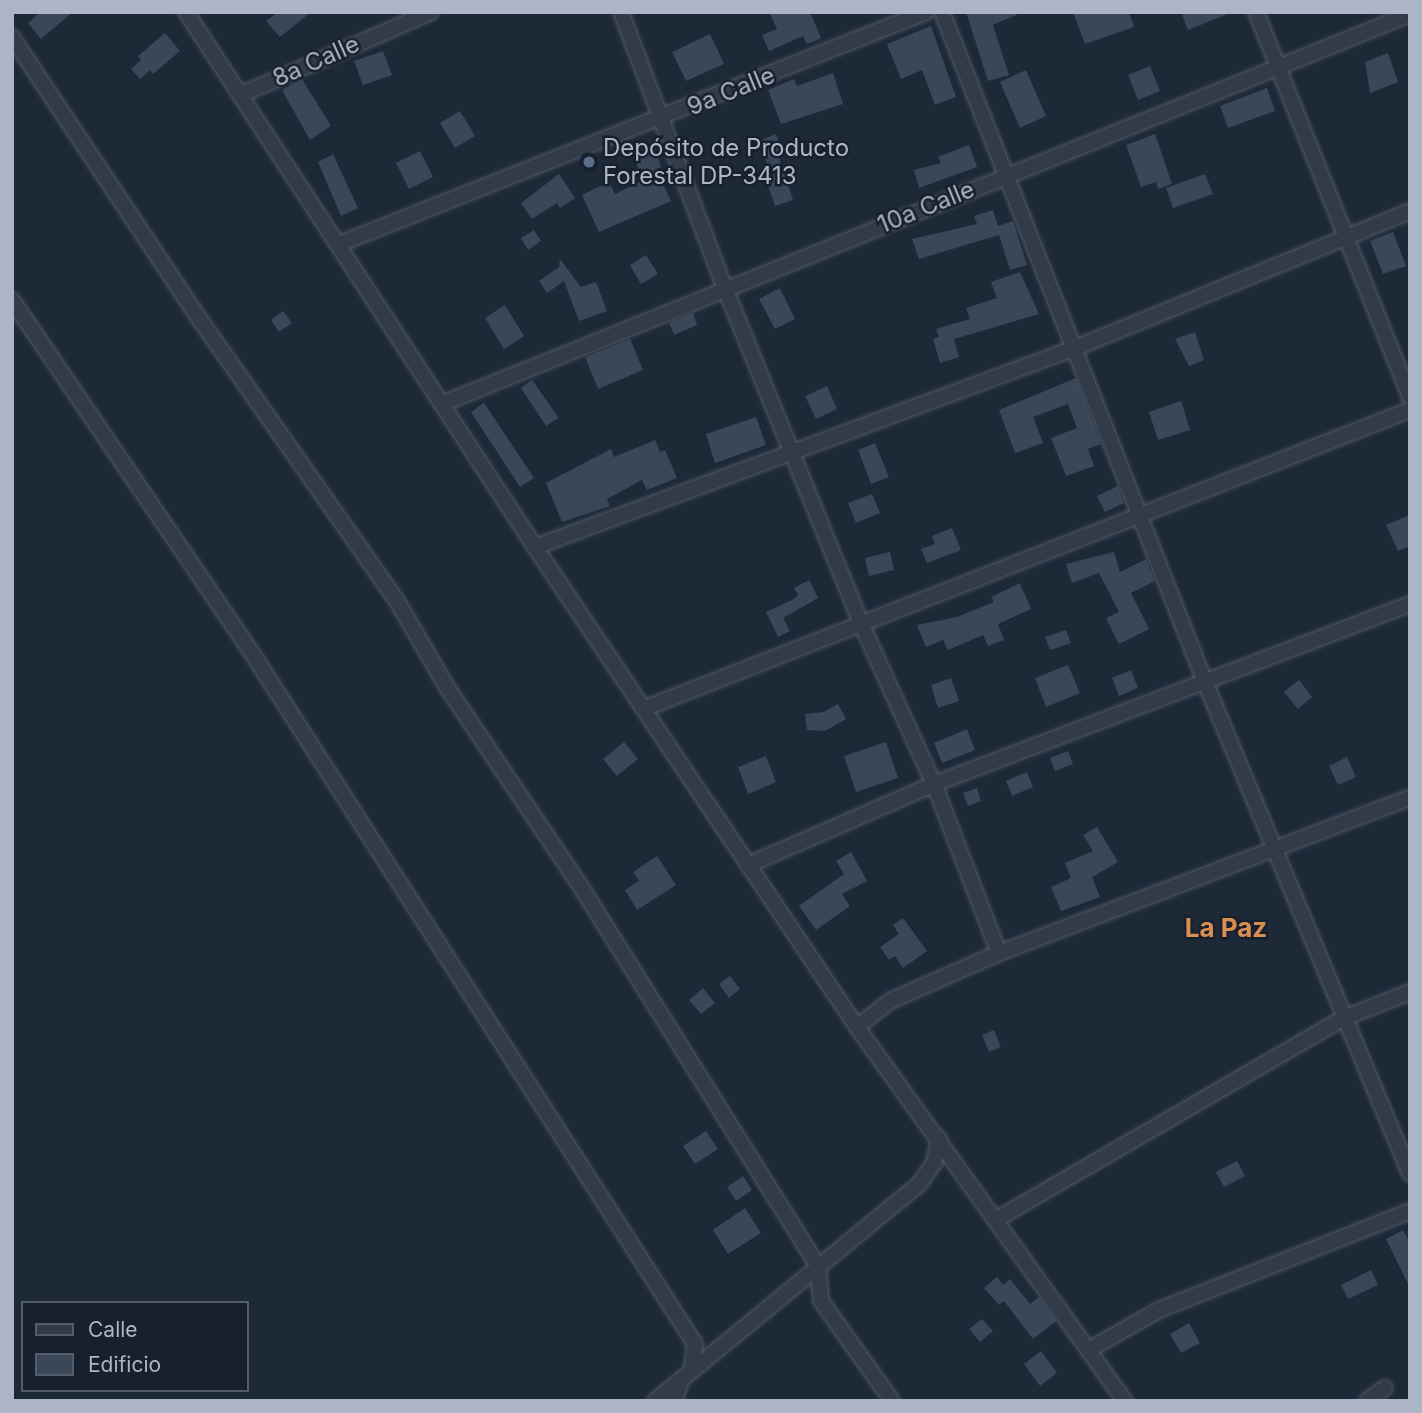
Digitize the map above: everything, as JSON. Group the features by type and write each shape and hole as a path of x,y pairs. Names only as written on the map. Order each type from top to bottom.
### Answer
{"street":[{"path":"186,12 444,403 535,547 857,1027 1125,1401"},
{"name":"8a Calle","path":"240,95 431,12"},
{"path":"621,12 725,288 860,621 934,784 999,953"},
{"name":"9a Calle","path":"339,244 926,12"},
{"path":"942,12 1205,682 1410,1174"},
{"path":"1256,12 1410,398"},
{"name":"10a Calle","path":"444,403 1004,175 1410,14"},
{"path":"12,37 204,324 397,601 448,689 583,890 818,1266 821,1301 892,1401"},
{"path":"535,547 794,454 1076,348 1410,211"},
{"path":"12,300 259,664 695,1344 687,1373 674,1401"},
{"path":"643,709 860,621 1141,516 1410,410"},
{"path":"748,865 934,784 1410,604"},
{"path":"857,1027 890,1001 999,953 1410,798"},
{"path":"997,1219 1344,1018 1410,992"},
{"path":"655,1401 920,1183 934,1163 939,1139"},
{"path":"1090,1349 1159,1310 1410,1211"},
{"path":"1367,1401 1385,1388"}],"building":[{"path":"40,12 73,12 41,39 28,23"},
{"path":"278,12 311,12 280,37 266,21"},
{"path":"769,12 810,12 821,38 807,44 803,36 769,51 762,35 777,29"},
{"path":"966,12 1023,12 993,25 1009,75 988,81"},
{"path":"1073,12 1129,12 1134,27 1085,44"},
{"path":"1181,12 1230,12 1230,13 1188,30"},
{"path":"931,26 956,97 935,105 922,70 901,79 887,44"},
{"path":"165,33 180,51 153,74 150,70 140,79 131,69 141,60 138,56"},
{"path":"710,34 724,64 686,81 672,52"},
{"path":"383,51 392,75 363,85 354,61"},
{"path":"1388,53 1398,82 1370,93 1365,62"},
{"path":"1150,66 1160,91 1138,100 1128,75"},
{"path":"1026,70 1046,116 1020,128 1000,82"},
{"path":"833,73 843,104 781,124 768,90 794,79 797,86"},
{"path":"302,79 331,126 310,140 282,90"},
{"path":"1267,88 1275,111 1228,128 1220,106"},
{"path":"460,111 475,136 455,148 440,123"},
{"path":"776,134 782,150 777,152 793,200 775,206 764,173 770,171 759,141"},
{"path":"1155,134 1172,184 1158,189 1156,182 1141,187 1126,145"},
{"path":"969,145 977,167 919,188 914,170 941,163 938,157"},
{"path":"655,148 661,167 656,169 671,201 599,232 582,195 609,182 615,194 642,181 634,154"},
{"path":"420,151 433,177 409,189 396,163"},
{"path":"333,154 358,208 341,216 318,162"},
{"path":"559,174 575,198 560,208 557,203 532,219 521,203"},
{"path":"1205,174 1213,194 1173,208 1166,188"},
{"path":"993,210 998,226 1013,221 1027,265 1010,270 999,235 919,259 912,239 977,224 974,216"},
{"path":"534,230 541,241 528,250 521,238"},
{"path":"1393,232 1406,266 1383,274 1370,241"},
{"path":"646,255 658,274 641,284 630,265"},
{"path":"560,259 581,287 596,282 607,311 579,321 564,281 547,293 539,281 559,267"},
{"path":"1020,272 1039,314 954,339 959,357 940,363 933,339 939,337 936,329 970,319 966,308 997,298 991,282"},
{"path":"780,288 795,319 775,329 759,299"},
{"path":"505,305 524,336 504,349 485,318"},
{"path":"283,311 292,323 279,332 271,320"},
{"path":"693,313 697,325 674,335 669,323"},
{"path":"1195,332 1204,360 1189,366 1175,339"},
{"path":"630,339 643,370 598,389 585,357"},
{"path":"1076,378 1101,444 1088,449 1094,466 1066,476 1051,438 1077,428 1068,404 1033,417 1043,443 1015,453 999,410"},
{"path":"532,380 559,418 546,426 521,388"},
{"path":"827,386 837,409 816,419 805,396"},
{"path":"1181,401 1190,430 1158,440 1149,412"},
{"path":"484,403 534,478 520,487 471,412"},
{"path":"756,417 766,445 715,463 706,434"},
{"path":"655,440 660,452 665,450 677,478 647,490 642,480 607,499 610,506 562,522 546,483 611,449 614,457"},
{"path":"875,443 889,477 871,484 858,450"},
{"path":"1118,486 1124,503 1105,512 1097,496"},
{"path":"872,494 880,513 856,523 848,503"},
{"path":"1410,515 1410,546 1398,551 1386,525"},
{"path":"952,528 961,550 927,563 921,549 935,544 932,536"},
{"path":"890,552 894,570 869,576 865,558"},
{"path":"1114,552 1120,572 1146,559 1155,581 1131,593 1149,629 1119,644 1106,618 1119,612 1099,573 1072,583 1066,564"},
{"path":"809,580 818,598 783,618 790,631 778,637 766,612 794,599 798,595 794,588"},
{"path":"1020,583 1031,609 998,624 1004,640 988,646 983,635 948,650 943,640 926,647 917,625 957,617 994,602 991,597"},
{"path":"1066,630 1071,643 1050,650 1045,637"},
{"path":"1068,665 1080,693 1046,707 1035,678"},
{"path":"1131,670 1138,688 1119,696 1112,678"},
{"path":"951,678 959,701 938,708 931,685"},
{"path":"1299,680 1312,697 1298,709 1284,692"},
{"path":"838,704 846,719 825,731 807,730 805,714 824,712"},
{"path":"967,729 975,750 942,763 934,743"},
{"path":"624,742 638,759 617,776 603,759"},
{"path":"886,742 898,778 856,792 844,756"},
{"path":"1068,751 1073,764 1055,771 1050,758"},
{"path":"766,756 776,782 748,794 738,767"},
{"path":"1347,757 1356,777 1338,785 1329,766"},
{"path":"1027,772 1033,787 1012,796 1006,781"},
{"path":"977,788 981,801 968,806 963,793"},
{"path":"1097,827 1118,862 1092,877 1100,897 1061,911 1051,887 1071,878 1065,863 1093,851 1083,835"},
{"path":"851,852 867,881 842,894 850,906 816,930 799,906 844,874 836,861"},
{"path":"657,856 676,885 637,910 625,890 639,881 633,872"},
{"path":"903,918 927,951 903,968 895,956 889,960 880,947 899,934 893,925"},
{"path":"730,976 740,989 729,998 719,984"},
{"path":"703,988 715,1003 701,1014 689,1000"},
{"path":"994,1030 1001,1047 989,1052 982,1035"},
{"path":"706,1131 718,1149 695,1164 683,1146"},
{"path":"1237,1161 1245,1176 1224,1187 1216,1172"},
{"path":"743,1176 752,1190 736,1201 727,1187"},
{"path":"745,1208 761,1233 728,1254 713,1230"},
{"path":"1403,1230 1410,1243 1410,1288 1386,1239"},
{"path":"1371,1270 1378,1285 1348,1299 1341,1285"},
{"path":"997,1277 1003,1285 1010,1279 1030,1304 1039,1297 1056,1321 1033,1339 1004,1301 999,1305 984,1288"},
{"path":"982,1319 993,1331 980,1342 969,1329"},
{"path":"1189,1323 1200,1343 1181,1353 1170,1334"},
{"path":"1041,1351 1057,1373 1040,1386 1024,1364"}],"place":[{"name":"Depósito de Producto Forestal DP-3413","path":"589,162"}],"district":[{"name":"La Paz","path":"1226,928"}]}
